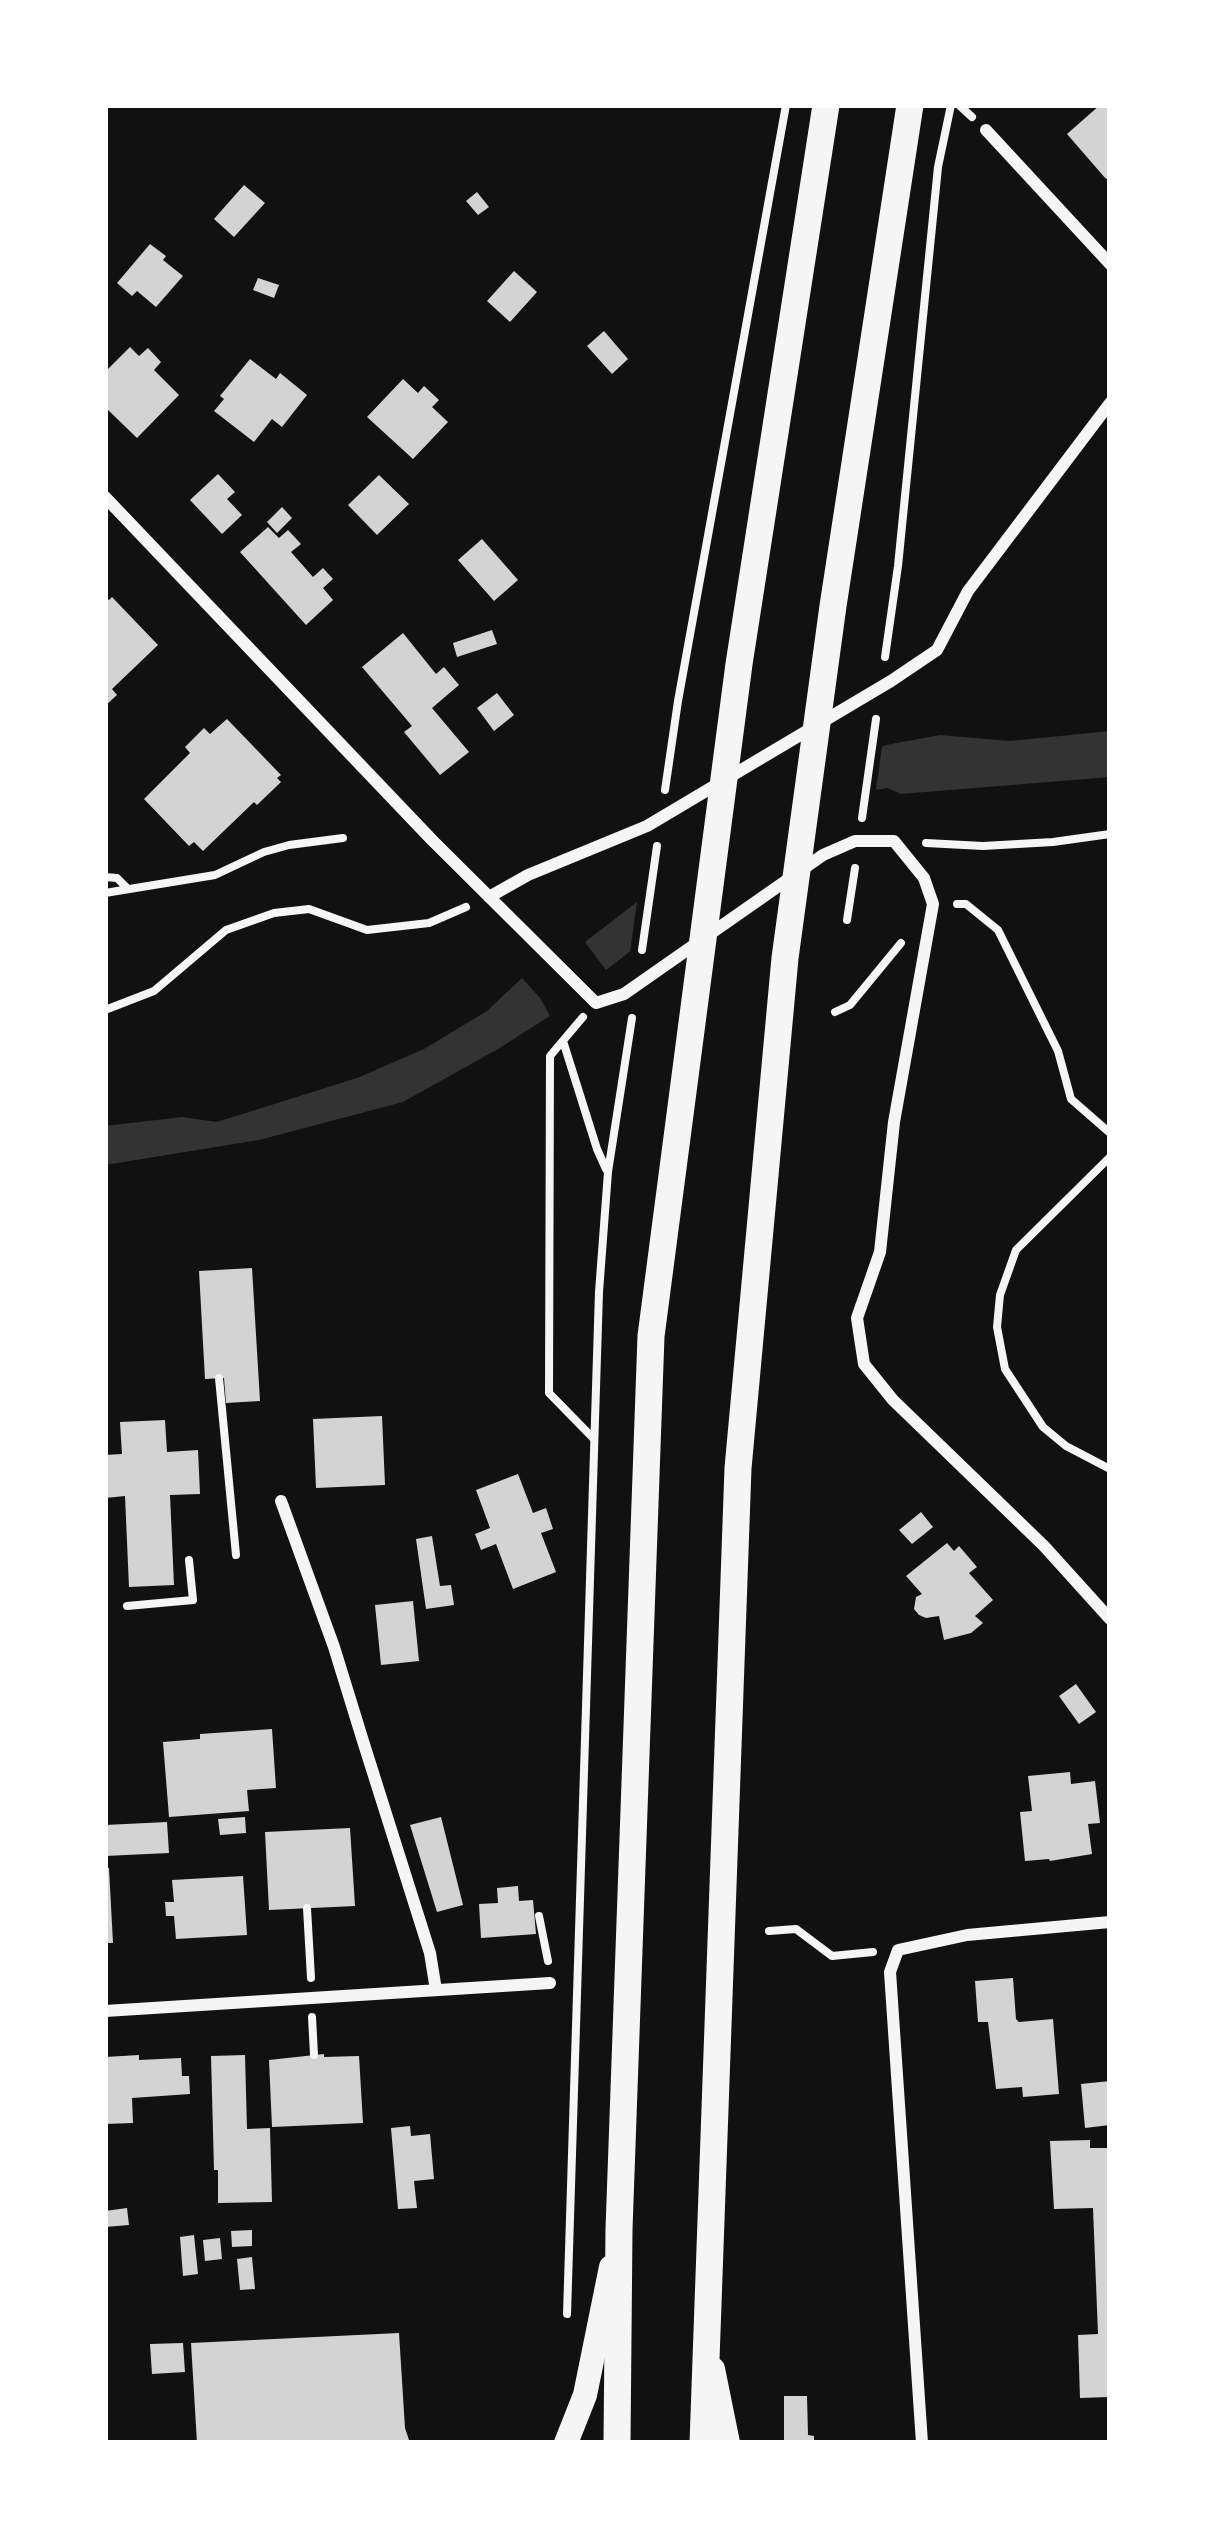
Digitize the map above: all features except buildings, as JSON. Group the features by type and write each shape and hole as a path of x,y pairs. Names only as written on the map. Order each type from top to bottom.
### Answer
{"highway":[{"path":"617,2443 619,2229 651,1336 739,664 826,105"},
{"path":"703,2443 737,1468 785,958 910,105"}],"main road":[{"path":"566,2443 585,2395 619,2229"},
{"path":"706,2335 728,2443"}],"street":[{"path":"986,130 1110,264"},
{"path":"489,897 528,875 647,826 937,650 968,591 1110,403"},
{"path":"105,497 596,1003 624,994 824,855 855,841 894,841 924,878 933,904 894,1121 880,1252 857,1318 864,1364 893,1400 1044,1546 1110,1619"},
{"path":"281,1501 364,1741 430,1953 436,1990"},
{"path":"922,2443 890,1972 898,1950 967,1935 1110,1922"},
{"path":"105,2011 550,1983"}],"path":[{"path":"664,796 786,105"},
{"path":"884,660 898,566 938,167 951,105"},
{"path":"861,825 878,707"},
{"path":"894,841 983,846 1110,834"},
{"path":"105,892 214,875 264,852 343,838"},
{"path":"640,961 657,843"},
{"path":"848,920 857,849"},
{"path":"105,877 117,878 128,890"},
{"path":"105,1010 154,991 226,930 274,914 309,909 367,929 429,923 489,897"},
{"path":"835,1012 850,1005 933,904 966,904 998,930 1058,1052 1071,1099 1110,1133"},
{"path":"594,1440 549,1393 550,1056 596,1003"},
{"path":"566,2319 599,1292 608,1172 633,1008"},
{"path":"563,1040 608,1172"},
{"path":"1110,1157 1016,1250 1000,1295 997,1327 1005,1369 1043,1426 1066,1447 1110,1469"},
{"path":"219,1378 236,1555"},
{"path":"127,1606 193,1600 189,1559"},
{"path":"538,1916 550,1983"},
{"path":"769,1931 796,1929 832,1956 898,1950"}],"shaded area":[{"path":"1110,731 1110,777 901,794 887,788 870,791 811,812 606,970 585,942 663,882 840,767 886,745 940,735 1010,741"},
{"path":"522,978 550,1016 403,1102 259,1140 105,1165 105,1126 182,1117 217,1122 357,1078 424,1049 487,1011"}],"pier":[{"path":"883,740 875,796 814,818 734,887 629,960 638,894 837,762"}]}
